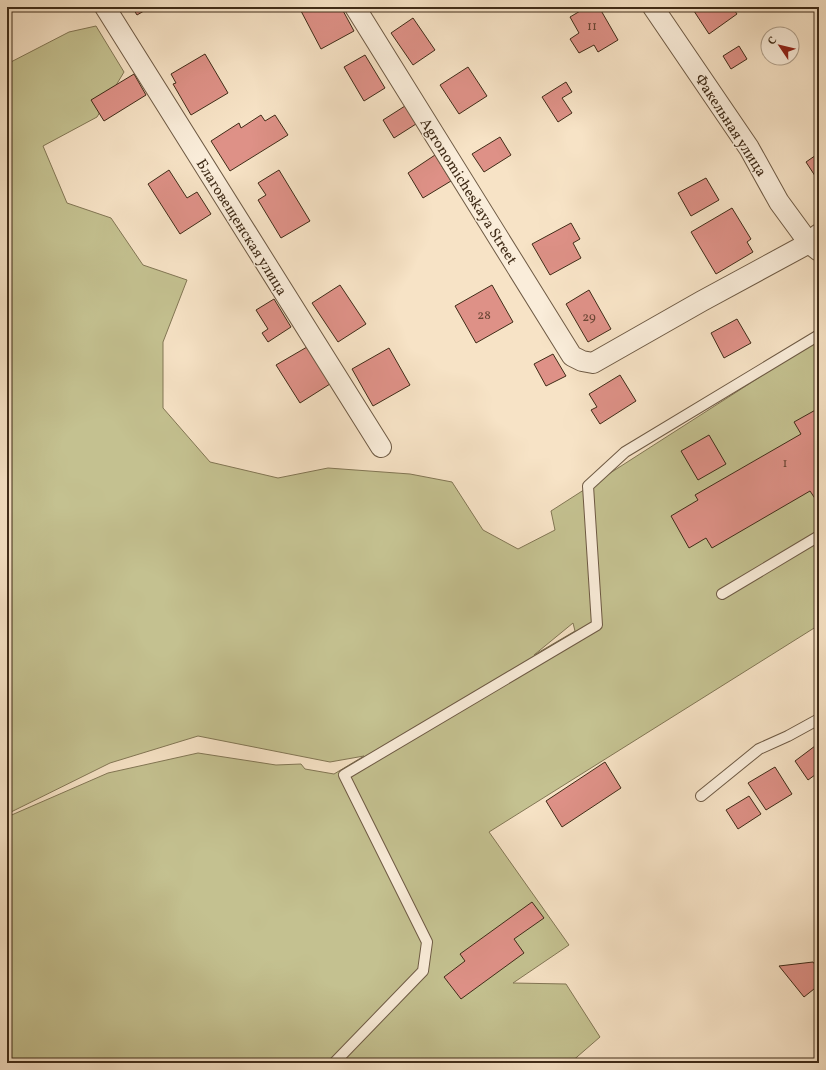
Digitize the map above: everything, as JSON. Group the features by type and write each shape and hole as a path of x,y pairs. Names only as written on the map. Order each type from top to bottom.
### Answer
{"street":[{"name":"Благовещенская улица","path":"104,7 380,447"},
{"name":"Agronomicheskaya Street","path":"355,7 572,356 582,361 593,363 702,301 816,243"},
{"name":"Факельная улица","path":"653,7 748,148 779,202 816,243"}],"lane":[{"path":"334,1063 423,971 427,942 344,775 597,625 588,486 625,452 819,335"},
{"path":"722,594 819,536"},
{"path":"701,796 759,749 788,736 819,719"}],"shaded area":[{"path":"96,26 124,72 97,117 43,146 67,203 111,218 143,265 187,280 163,342 163,408 210,462 278,478 328,468 410,474 452,482 483,530 518,549 555,530 551,511 819,339 819,625 489,832 569,945 513,983 566,984 600,1037 570,1063 7,1063 7,817 108,773 198,753 276,765 301,764 305,769 334,774 364,756 330,762 198,736 110,763 7,814 7,64 69,32","holes":["573,623 575,631 534,655"]}],"building":[{"path":"132,7 148,7 149,8 137,15"},
{"path":"308,7 341,7 354,31 321,49 301,11"},
{"path":"587,7 599,7 618,40 598,52 594,45 579,53 570,39 579,33 570,17"},
{"path":"732,7 737,14 709,34 692,8"},
{"path":"413,18 435,50 413,65 391,33"},
{"path":"739,46 747,59 731,69 723,56"},
{"path":"205,54 228,93 191,115 173,84 176,83 171,74"},
{"path":"365,55 385,88 364,101 344,67"},
{"path":"468,67 487,96 459,114 440,85"},
{"path":"134,74 146,95 104,121 91,100"},
{"path":"566,82 572,92 562,98 572,113 558,122 542,97"},
{"path":"405,106 416,124 394,138 383,120"},
{"path":"261,115 265,121 275,115 288,135 230,171 211,141 239,123 241,128"},
{"path":"500,137 511,155 484,172 472,154"},
{"path":"819,153 819,182 806,162"},
{"path":"435,155 451,181 423,198 408,173"},
{"path":"169,170 187,198 197,192 211,214 180,234 148,184"},
{"path":"279,170 310,221 281,238 258,200 266,195 258,183"},
{"path":"706,178 719,200 691,216 678,193"},
{"path":"732,208 751,239 747,242 753,252 716,274 691,232"},
{"path":"571,223 580,239 573,243 581,258 550,275 532,244"},
{"path":"340,285 366,324 338,342 312,303"},
{"path":"492,285 513,322 476,343 455,306"},
{"path":"589,290 611,329 588,342 566,304"},
{"path":"274,299 291,327 268,342 262,333 268,329 256,310"},
{"path":"737,319 751,343 724,358 711,333"},
{"path":"307,347 330,384 300,403 276,365"},
{"path":"389,348 410,385 373,406 352,369"},
{"path":"553,354 566,376 546,386 534,364"},
{"path":"620,375 636,401 600,424 591,410 597,407 589,394"},
{"path":"819,408 819,499 816,500 810,491 712,548 706,538 689,548 671,516 698,500 695,495 801,434 794,422"},
{"path":"709,435 726,464 698,480 681,451"},
{"path":"819,743 819,772 808,780 795,761"},
{"path":"605,762 621,788 562,827 546,801"},
{"path":"775,767 792,794 766,810 748,783"},
{"path":"749,796 761,814 738,829 726,810"},
{"path":"532,902 544,918 514,939 524,953 461,999 444,977 465,961 460,954"},
{"path":"813,962 819,970 819,985 804,997 779,966"}]}
